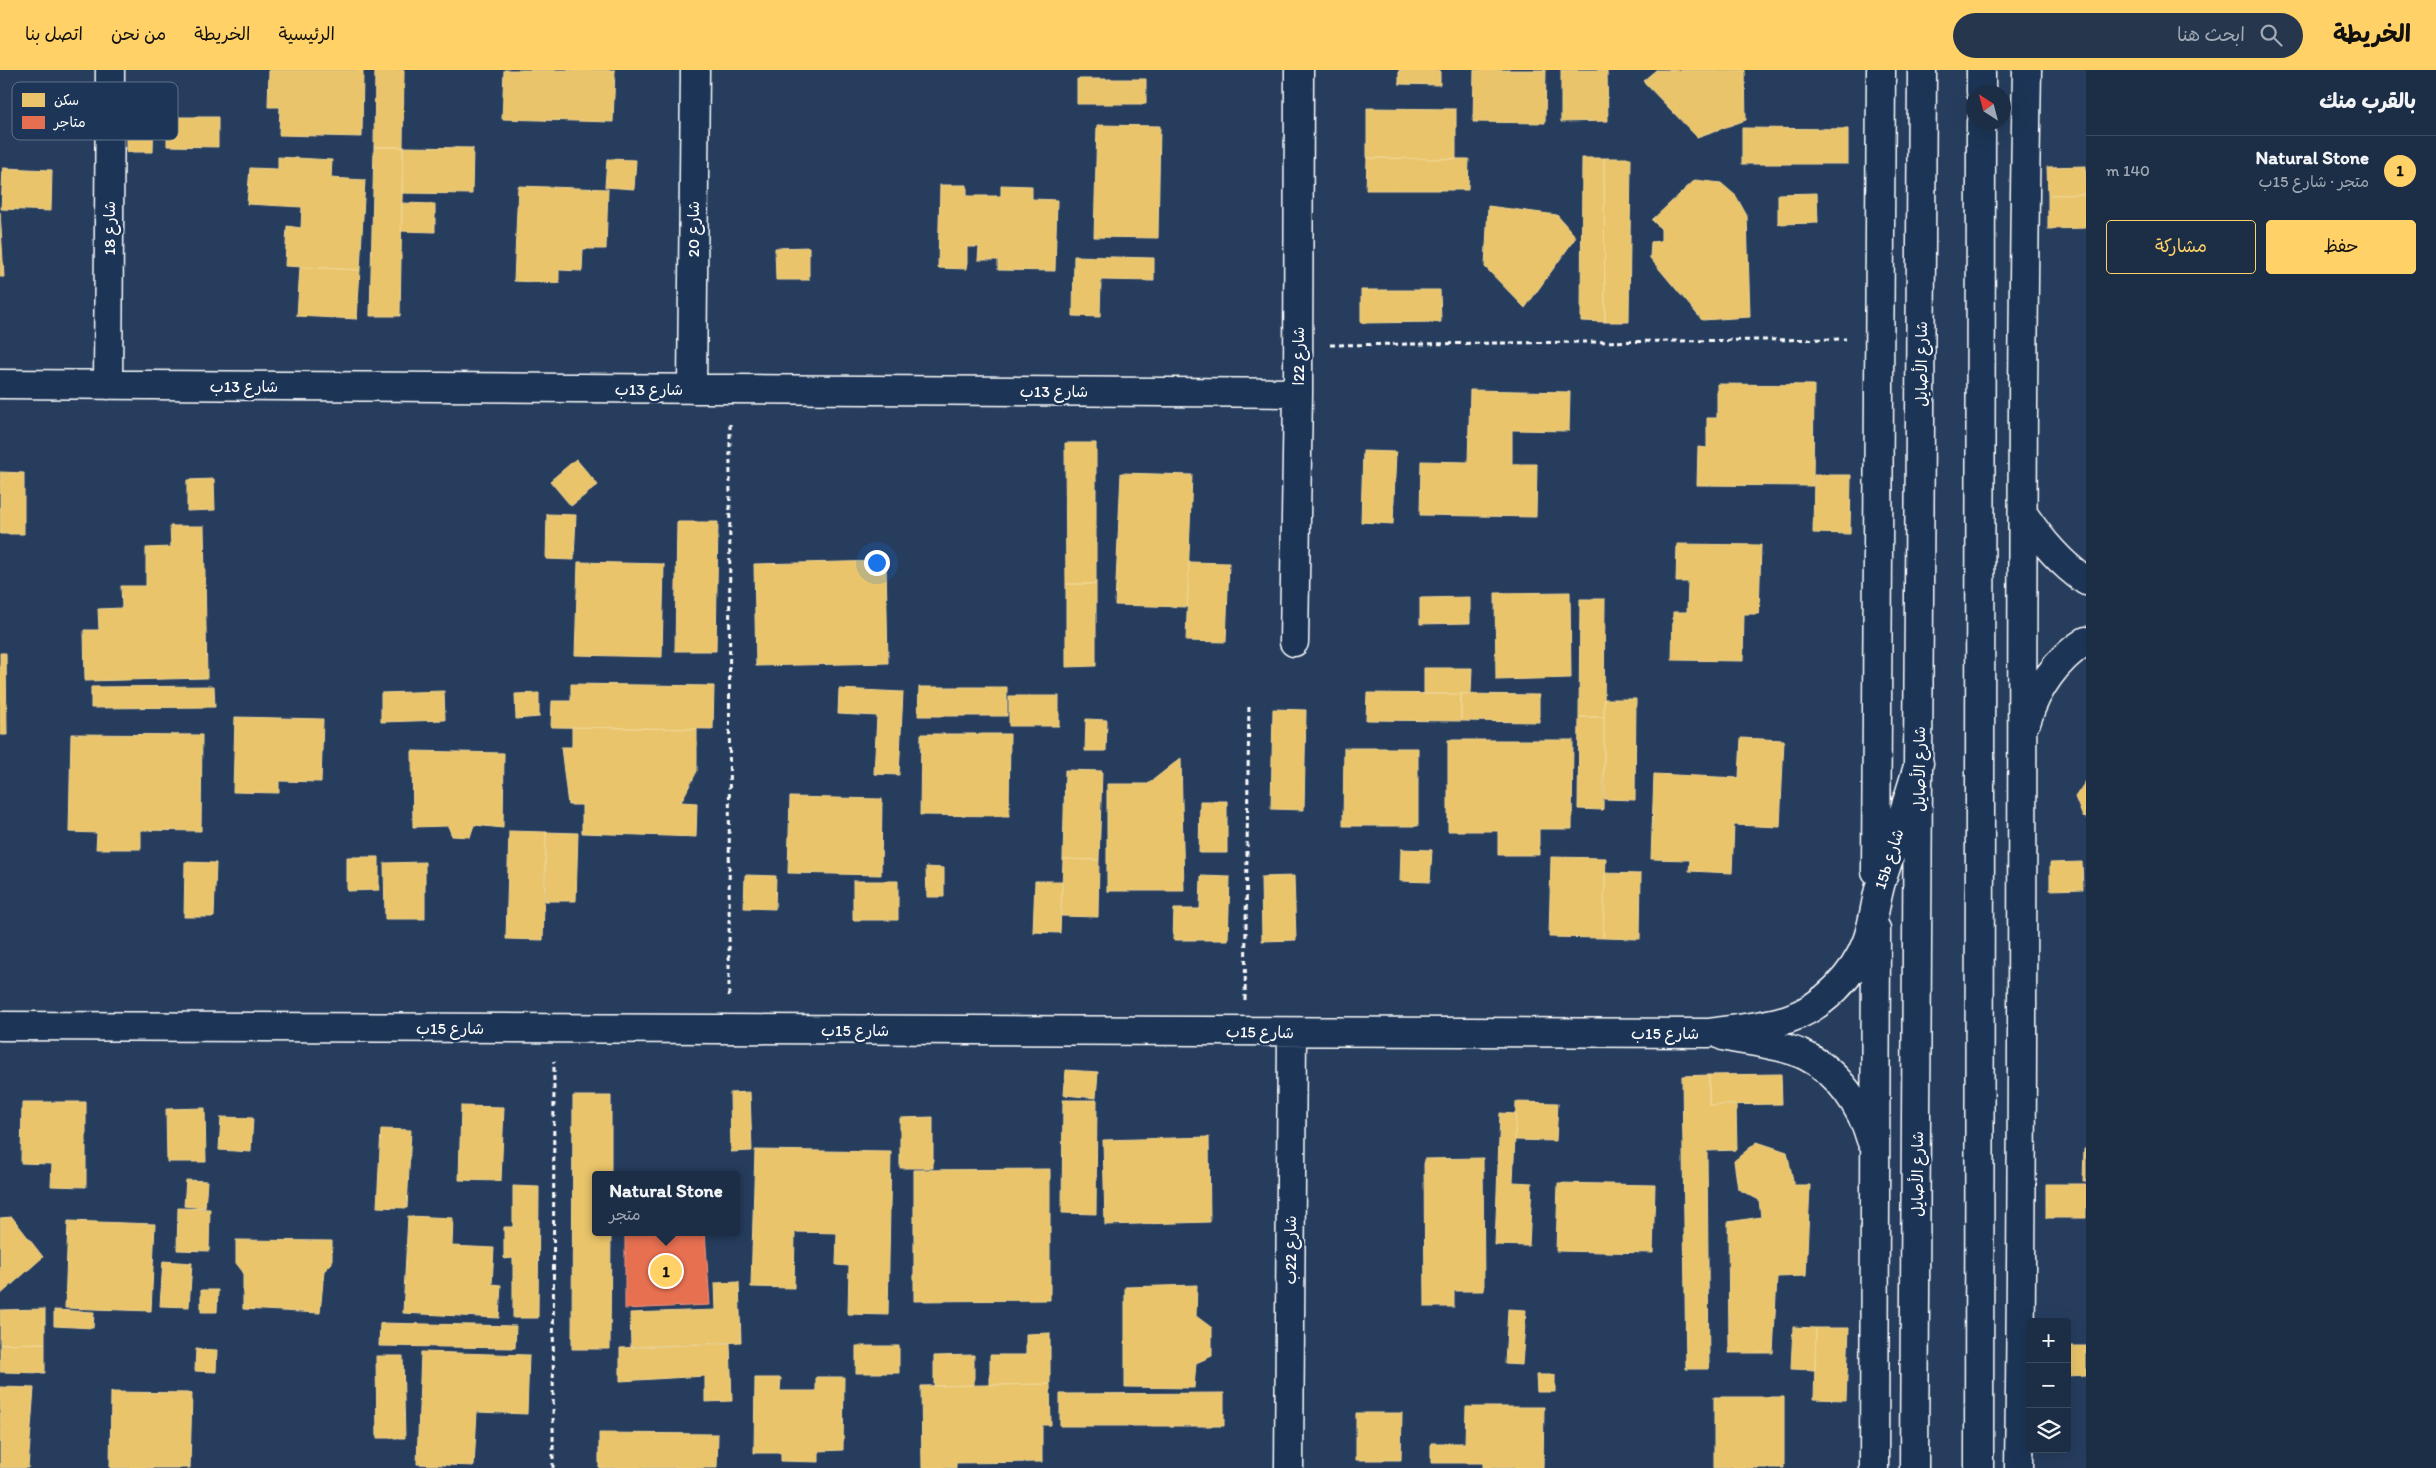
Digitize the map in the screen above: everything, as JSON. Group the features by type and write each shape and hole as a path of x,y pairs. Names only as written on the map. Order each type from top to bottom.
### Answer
{"street":[{"name":"شارع 20","path":"692,389 694,70"},
{"name":"شارع 22ا","path":"1294,642 1298,393 1299,70"},
{"path":"1874,1468 1881,70"},
{"name":"شارع الأصايل","path":"1914,1468 1922,70"},
{"path":"1981,85 1982,70"},
{"path":"2019,1468 2027,70"},
{"path":"1978,1468 1981,130"},
{"name":"شارع 18","path":"108,385 110,140"},
{"name":"شارع 13ب","path":"0,384 1298,393"},
{"path":"2024,515 2044,544 2070,570 2086,581"},
{"path":"2022,738 2030,710 2042,684 2061,662 2086,642"},
{"name":"15b شارع","path":"1876,898 1919,763"},
{"name":"شارع 15ب","path":"0,1026 1709,1034 1787,1019 1810,1009 1828,996 1844,980 1857,962 1867,942 1876,898"},
{"name":"شارع 22ب","path":"1289,1468 1292,1033"},
{"name":"شارع 15ب","path":"1709,1034 1784,1049 1806,1056 1824,1068 1840,1083 1864,1118 1871,1138 1875,1159"}],"path":[{"path":"1298,345 1879,338"},
{"path":"729,1030 730,389"},
{"path":"1245,1032 1249,703"},
{"path":"553,1468 554,1029"}],"building: سكن":[{"path":"269,70 363,70 362,137 279,135 280,107 268,107"},
{"path":"375,70 404,70 403,147 374,147"},
{"path":"504,70 615,70 613,122 502,119"},
{"path":"1399,70 1440,70 1440,85 1399,84"},
{"path":"1474,70 1546,70 1545,123 1473,122"},
{"path":"1561,70 1607,70 1608,121 1561,122"},
{"path":"1656,70 1745,70 1746,120 1697,137 1643,81"},
{"path":"1077,79 1146,79 1146,104 1077,104"},
{"path":"1367,108 1456,109 1456,159 1367,158"},
{"path":"178,117 218,117 218,147 167,146 167,140 178,140"},
{"path":"1097,125 1160,126 1158,238 1094,237"},
{"path":"1742,128 1848,129 1848,164 1742,164"},
{"path":"127,140 153,140 153,152 127,152"},
{"path":"374,147 403,147 400,316 370,316"},
{"path":"403,147 473,148 472,194 402,193"},
{"path":"278,157 332,160 331,178 365,180 360,270 285,266 287,226 301,228 302,207 247,204 250,168 278,169"},
{"path":"1367,158 1469,159 1468,190 1366,190"},
{"path":"1582,158 1604,158 1605,322 1581,321"},
{"path":"1604,158 1631,158 1629,322 1605,322"},
{"path":"607,159 636,160 634,189 605,187"},
{"path":"2086,166 2086,194 2048,195 2047,167"},
{"path":"3,168 52,170 51,211 1,209"},
{"path":"1695,180 1721,183 1736,196 1747,216 1750,317 1702,320 1650,258 1651,242 1661,241 1661,229 1652,220"},
{"path":"940,185 967,185 967,196 1001,196 1001,185 1032,186 1032,199 1057,200 1055,271 998,270 998,260 978,260 979,247 967,247 967,269 938,268"},
{"path":"518,186 608,189 606,249 583,249 582,271 559,270 559,283 514,281"},
{"path":"1817,193 1818,223 1778,224 1778,194"},
{"path":"2086,194 2086,228 2048,229 2048,195"},
{"path":"402,203 435,204 435,232 401,231"},
{"path":"1488,206 1557,215 1576,237 1525,308 1485,267"},
{"path":"0,212 4,277 0,277"},
{"path":"809,247 809,280 776,280 775,248"},
{"path":"1074,256 1154,258 1154,281 1101,280 1100,317 1073,316"},
{"path":"300,267 360,270 357,319 297,316"},
{"path":"1361,290 1440,290 1441,322 1361,323"},
{"path":"1717,384 1814,385 1813,486 1697,485 1698,447 1707,448 1707,418 1717,418"},
{"path":"1470,390 1570,392 1569,431 1512,430 1512,464 1537,464 1536,517 1420,515 1421,461 1468,462"},
{"path":"1065,443 1096,443 1096,584 1066,584"},
{"path":"1363,451 1396,452 1393,524 1361,522"},
{"path":"576,459 598,485 571,506 550,481"},
{"path":"0,472 24,473 24,534 0,534"},
{"path":"1121,473 1192,475 1187,607 1115,605"},
{"path":"1814,475 1851,475 1850,534 1813,533"},
{"path":"214,479 215,510 187,511 187,480"},
{"path":"547,514 576,515 574,560 546,559"},
{"path":"677,522 718,522 716,651 675,651"},
{"path":"170,526 204,526 207,678 85,681 84,630 99,630 98,609 122,608 121,586 146,586 146,548 171,547"},
{"path":"1677,544 1761,545 1759,614 1744,614 1743,661 1672,660 1673,612 1687,612 1688,582 1676,582"},
{"path":"886,561 888,663 756,666 754,564"},
{"path":"578,562 664,564 662,657 575,655"},
{"path":"1189,562 1229,563 1226,642 1186,641"},
{"path":"1066,584 1096,584 1096,666 1066,667"},
{"path":"1570,592 1571,678 1496,680 1495,593"},
{"path":"1470,597 1470,623 1420,624 1420,598"},
{"path":"1580,599 1605,599 1604,717 1579,717"},
{"path":"0,653 6,653 7,735 0,735"},
{"path":"1424,668 1472,668 1471,694 1424,694"},
{"path":"571,684 714,686 713,729 551,727 552,701 571,701"},
{"path":"214,686 215,707 91,708 91,687"},
{"path":"919,687 1007,687 1007,716 918,716"},
{"path":"839,689 903,692 899,775 874,774 877,716 838,714"},
{"path":"444,691 445,720 381,722 381,693"},
{"path":"539,693 539,717 516,719 515,694"},
{"path":"1367,693 1461,694 1461,721 1366,720"},
{"path":"1461,694 1539,695 1539,722 1461,721"},
{"path":"1009,696 1059,696 1059,726 1009,726"},
{"path":"1604,699 1636,699 1635,800 1604,799"},
{"path":"1273,709 1306,710 1304,810 1271,809"},
{"path":"235,717 323,719 321,782 279,781 279,793 233,792"},
{"path":"1579,717 1604,717 1603,810 1578,809"},
{"path":"1086,719 1107,720 1106,751 1085,751"},
{"path":"572,727 697,729 697,771 681,802 697,803 696,837 582,833 582,805 568,805 561,747 572,747"},
{"path":"71,734 202,735 201,831 141,830 141,849 96,849 97,833 69,832"},
{"path":"921,734 1010,734 1009,816 920,815"},
{"path":"1741,738 1784,740 1780,827 1734,825 1732,873 1689,871 1690,860 1651,859 1654,774 1739,778"},
{"path":"1448,740 1573,740 1572,829 1539,829 1539,855 1498,855 1498,831 1448,831"},
{"path":"1344,748 1418,748 1418,826 1343,826"},
{"path":"412,751 504,753 503,828 474,825 470,837 452,836 448,826 413,827"},
{"path":"1181,758 1184,891 1107,891 1107,784 1148,784"},
{"path":"1065,770 1102,771 1099,860 1063,859"},
{"path":"2086,781 2086,818 2083,817 2075,797"},
{"path":"790,797 882,799 881,875 788,873"},
{"path":"1200,801 1227,801 1227,853 1199,853"},
{"path":"509,831 546,832 543,940 506,939"},
{"path":"546,832 578,833 576,901 545,901"},
{"path":"1401,849 1432,850 1430,882 1400,881"},
{"path":"347,857 379,857 379,890 347,891"},
{"path":"1551,857 1606,858 1603,938 1549,937"},
{"path":"1063,859 1099,860 1098,917 1061,916"},
{"path":"185,862 216,863 214,917 184,917"},
{"path":"425,862 425,919 385,919 384,863"},
{"path":"2082,862 2083,889 2050,890 2050,863"},
{"path":"926,867 944,868 944,897 927,897"},
{"path":"1605,873 1641,874 1640,939 1603,938"},
{"path":"745,875 776,876 775,909 744,908"},
{"path":"1201,876 1230,877 1228,940 1173,940 1174,909 1200,909"},
{"path":"1294,876 1296,940 1262,941 1261,877"},
{"path":"853,881 898,881 898,920 853,920"},
{"path":"1035,881 1062,881 1060,933 1033,932"},
{"path":"1066,1070 1098,1072 1096,1098 1064,1095"},
{"path":"1781,1074 1782,1104 1709,1105 1709,1075"},
{"path":"1709,1075 1709,1105 1736,1105 1737,1150 1707,1151 1709,1369 1686,1369 1682,1076"},
{"path":"750,1092 752,1151 731,1152 730,1093"},
{"path":"573,1096 611,1096 611,1171 592,1171 592,1236 611,1236 610,1349 572,1349"},
{"path":"1063,1100 1097,1100 1096,1214 1062,1213"},
{"path":"22,1102 86,1102 86,1187 51,1186 52,1164 21,1163"},
{"path":"1516,1102 1558,1103 1556,1141 1515,1140"},
{"path":"461,1106 504,1107 501,1181 459,1180"},
{"path":"205,1108 206,1162 167,1162 166,1109"},
{"path":"1500,1113 1516,1114 1513,1182 1532,1183 1529,1246 1495,1245"},
{"path":"221,1117 253,1118 251,1152 219,1150"},
{"path":"933,1117 933,1168 900,1168 900,1118"},
{"path":"381,1129 411,1130 407,1208 377,1207"},
{"path":"1209,1137 1210,1222 1105,1225 1103,1140"},
{"path":"1757,1142 1787,1152 1794,1185 1810,1185 1806,1276 1777,1277 1773,1353 1729,1353 1728,1222 1761,1217 1759,1200 1738,1189 1734,1161"},
{"path":"2084,1149 2086,1149 2086,1181 2083,1181"},
{"path":"755,1150 891,1152 888,1315 848,1314 849,1266 836,1265 837,1233 795,1232 794,1288 751,1287"},
{"path":"1483,1158 1484,1291 1454,1291 1454,1307 1425,1307 1424,1159"},
{"path":"1050,1169 1050,1300 914,1301 914,1170"},
{"path":"186,1180 207,1181 205,1208 184,1206"},
{"path":"1558,1183 1655,1185 1653,1253 1556,1251"},
{"path":"2046,1184 2086,1184 2086,1218 2046,1218"},
{"path":"513,1186 539,1187 538,1318 513,1318 513,1258 504,1259 504,1227 513,1227"},
{"path":"178,1208 210,1209 209,1251 177,1250"},
{"path":"408,1216 453,1218 452,1246 494,1248 492,1284 501,1285 499,1318 403,1313"},
{"path":"12,1217 43,1257 0,1295 0,1218"},
{"path":"68,1221 155,1224 151,1311 65,1308"},
{"path":"236,1240 332,1241 332,1263 324,1271 320,1313 243,1309 243,1272 236,1263"},
{"path":"163,1261 192,1263 189,1307 160,1306"},
{"path":"739,1282 741,1342 631,1347 630,1313 716,1310 715,1283"},
{"path":"1197,1285 1196,1316 1212,1328 1212,1356 1196,1363 1194,1388 1125,1387 1125,1287"},
{"path":"201,1290 218,1290 217,1312 201,1312"},
{"path":"45,1309 45,1343 0,1344 0,1310"},
{"path":"1508,1309 1526,1310 1522,1365 1505,1364"},
{"path":"54,1310 94,1312 93,1328 54,1326"},
{"path":"380,1323 516,1326 515,1348 379,1346"},
{"path":"1793,1327 1816,1328 1815,1370 1791,1369"},
{"path":"1816,1328 1849,1328 1846,1400 1814,1399"},
{"path":"1050,1333 1050,1384 990,1385 990,1355 1026,1355 1026,1334"},
{"path":"45,1343 45,1373 0,1372 0,1344"},
{"path":"730,1343 732,1401 705,1402 705,1376 620,1381 620,1348"},
{"path":"856,1346 899,1346 899,1373 856,1373"},
{"path":"2071,1346 2086,1346 2086,1375 2071,1376"},
{"path":"196,1349 217,1350 216,1372 195,1371"},
{"path":"421,1352 529,1355 527,1414 477,1412 474,1466 417,1464"},
{"path":"974,1355 974,1385 934,1386 934,1356"},
{"path":"376,1356 403,1356 405,1438 377,1438"},
{"path":"1536,1375 1555,1375 1555,1392 1537,1392"},
{"path":"816,1377 844,1377 843,1450 819,1451 819,1462 781,1461 781,1453 754,1453 755,1378 781,1378 780,1391 816,1391"},
{"path":"1050,1384 1051,1425 1042,1425 1042,1462 956,1463 956,1468 922,1468 921,1386"},
{"path":"0,1387 34,1388 28,1468 0,1468"},
{"path":"111,1392 192,1393 190,1468 110,1468"},
{"path":"1224,1393 1224,1426 1060,1426 1060,1394"},
{"path":"1714,1397 1784,1397 1784,1468 1714,1468"},
{"path":"1466,1407 1544,1407 1543,1468 1483,1468 1483,1463 1431,1463 1431,1443 1465,1443"},
{"path":"1356,1413 1402,1413 1401,1460 1356,1460"},
{"path":"599,1433 718,1434 717,1468 599,1468"}],"building: متاجر":[{"path":"705,1236 710,1305 625,1309 625,1237"}],"place":[{"name":"Natural Stone","path":"666,1271"}]}
